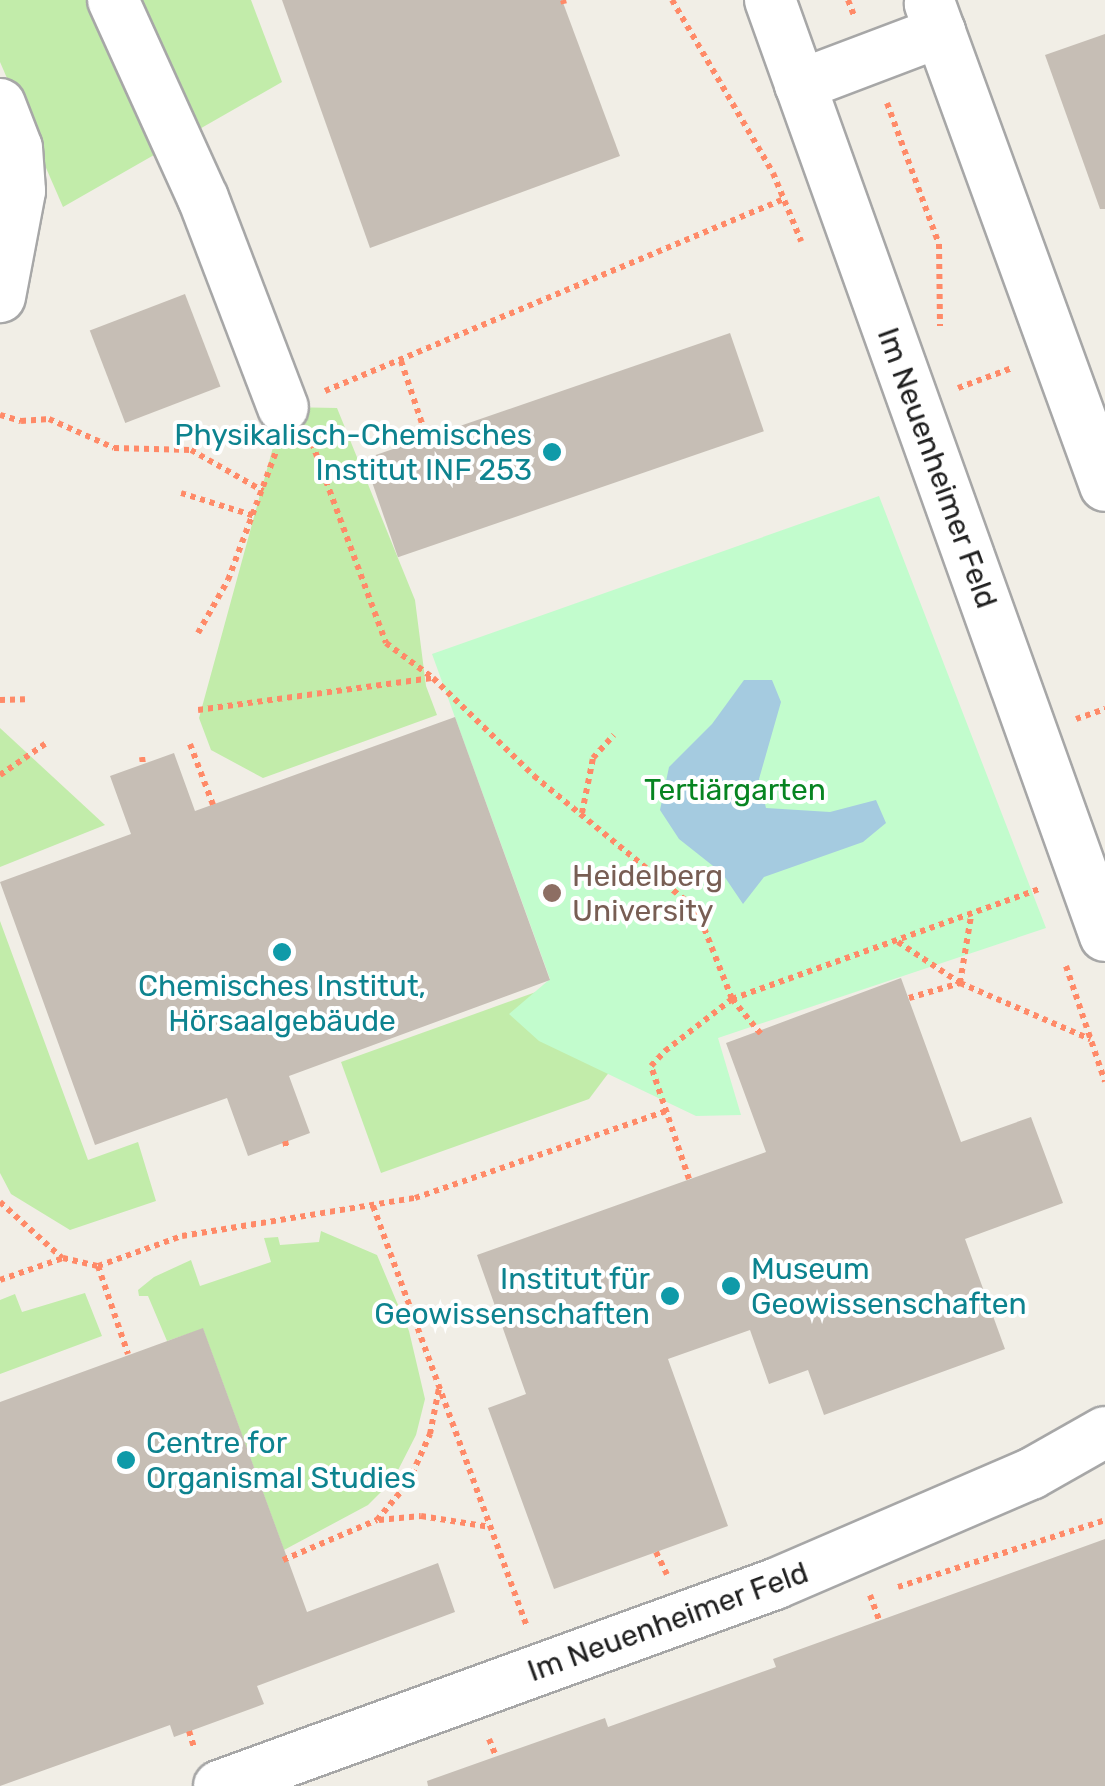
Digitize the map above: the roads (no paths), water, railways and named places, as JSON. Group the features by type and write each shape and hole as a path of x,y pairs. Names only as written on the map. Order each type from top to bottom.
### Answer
{"street":[{"path":"112,0 203,198 284,407"},
{"name":"Im Neuenheimer Feld","path":"770,0 1085,950"},
{"path":"800,84 870,59 934,16 1105,486"},
{"path":"0,104 17,148 20,191 0,297"},
{"name":"Im Neuenheimer Feld","path":"238,1783 775,1584 1031,1474 1105,1432"}],"water":[{"path":"744,680 772,680 781,702 759,779 766,808 830,812 876,800 886,823 863,842 764,877 743,904 722,873 679,839 660,810 669,767 712,724"}],"place":[{"name":"Physikalisch-Chemisches Institut INF 253","path":"552,452"},
{"name":"Heidelberg University","path":"552,893"},
{"name":"Chemisches Institut, Hörsaalgebäude","path":"282,952"},
{"name":"Museum Geowissenschaften","path":"731,1286"},
{"name":"Institut für Geowissenschaften","path":"670,1296"},
{"name":"Centre for Organismal Studies","path":"126,1460"}],"park label":[{"name":"Tertiärgarten","path":"735,790"}]}
